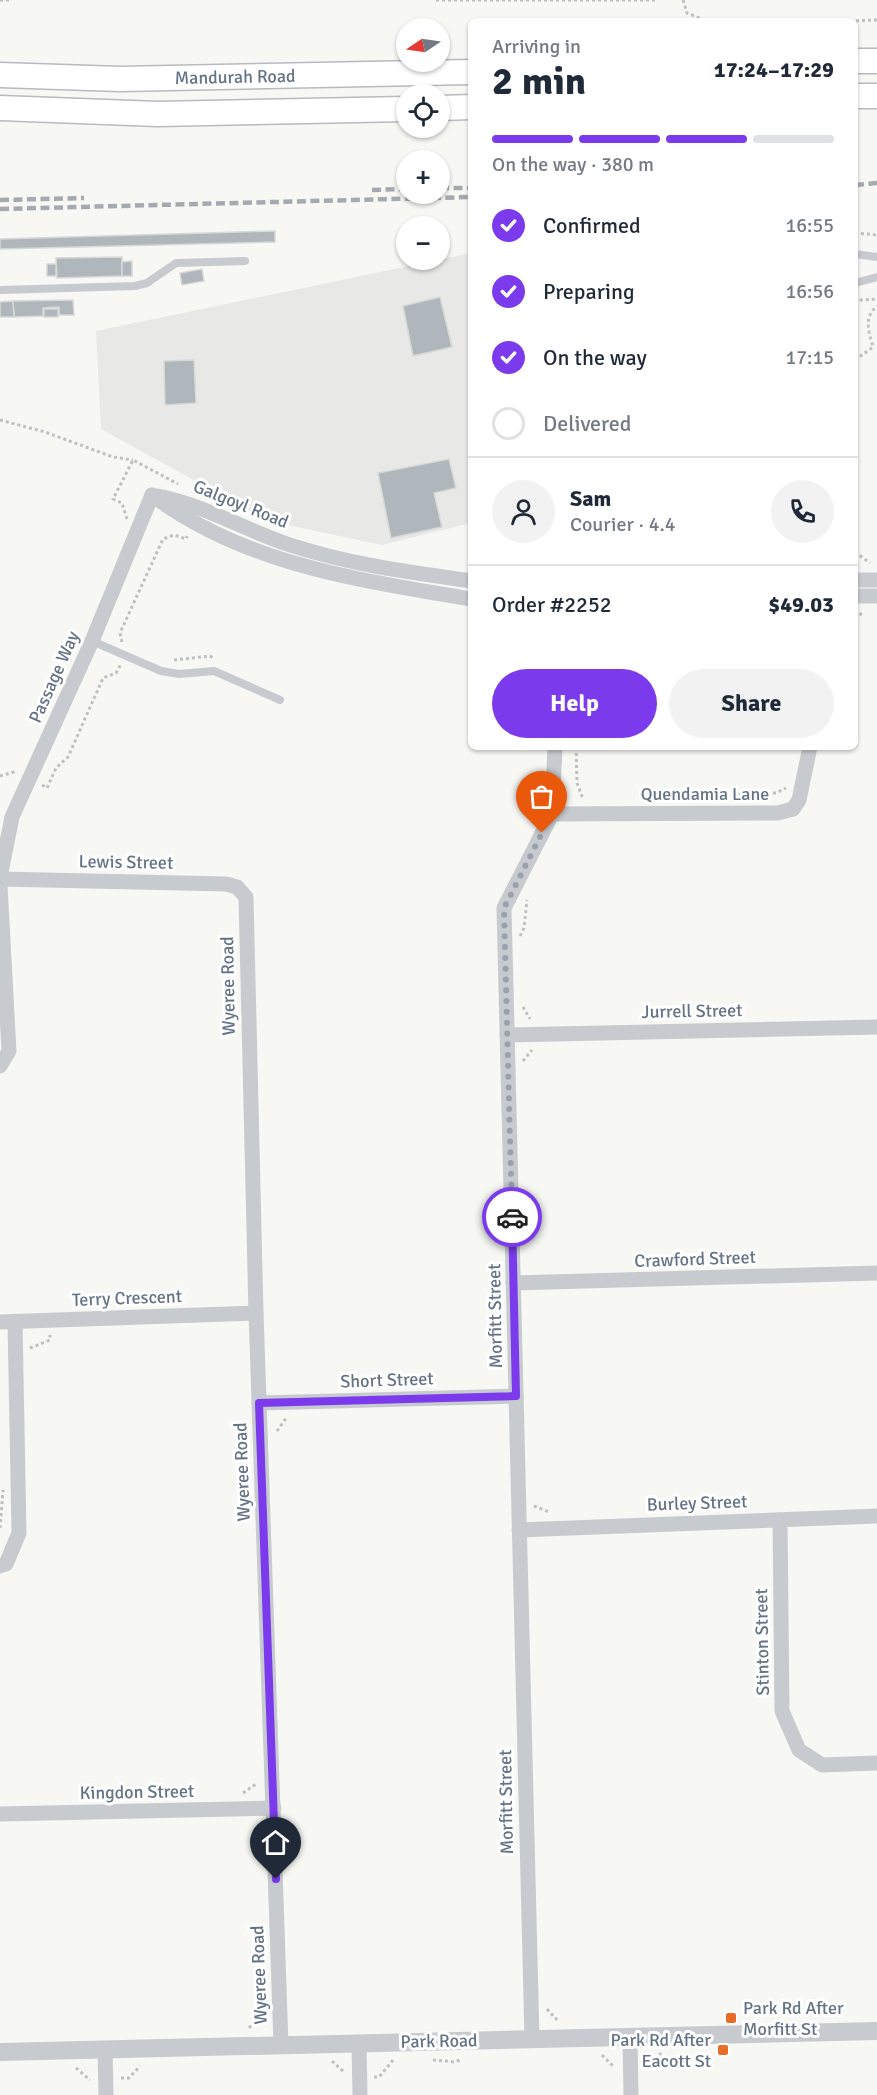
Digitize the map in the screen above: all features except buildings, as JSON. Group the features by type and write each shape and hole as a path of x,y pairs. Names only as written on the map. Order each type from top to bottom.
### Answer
{"highway":[{"path":"858,62 877,61"},
{"name":"Mandurah Road","path":"0,75 120,79 468,72"},
{"path":"858,96 877,96"},
{"path":"450,108 468,107"},
{"name":"Mandurah Road","path":"0,108 158,114 396,109"}],"street":[{"name":"Galgoyl Road","path":"152,495 189,502 286,543 355,564 375,575 468,597"},
{"name":"Passage Way","path":"0,878 6,814 92,641 152,495"},
{"name":"Galgoyl Road","path":"375,575 468,581"},
{"path":"858,580 877,580"},
{"path":"858,596 877,596"},
{"name":"Morfitt Street","path":"532,2039 504,908 552,814 555,750"},
{"name":"Quendamia Lane","path":"552,814 778,813 793,808 799,800 809,750"},
{"name":"Lewis Street","path":"0,878 226,884 237,887 246,897"},
{"path":"0,886 9,1051 0,1066"},
{"name":"Wyeree Road","path":"246,897 256,1313 281,2045"},
{"name":"Jurrell Street","path":"507,1035 877,1027"},
{"name":"Crawford Street","path":"513,1283 877,1274"},
{"name":"Terry Crescent","path":"8,1322 256,1313"},
{"path":"0,1566 6,1564 19,1533 8,1322"},
{"name":"Short Street","path":"259,1403 516,1396"},
{"name":"Burley Street","path":"519,1530 877,1516"},
{"name":"Stinton Street","path":"780,1520 782,1711 800,1750 822,1765 877,1763"},
{"name":"Kingdon Street","path":"0,1814 274,1808"},
{"name":"Park Road","path":"0,2052 877,2031"},
{"path":"630,2037 632,2095"},
{"path":"359,2043 360,2095"},
{"path":"105,2049 106,2095"}],"lane":[{"path":"858,254 877,257"},
{"path":"0,290 135,286 147,283 176,263 245,261"},
{"path":"858,282 877,277"},
{"path":"92,641 161,671 178,674 214,671 280,700"}],"path":[{"path":"0,0 9,0"},
{"path":"436,0 655,0"},
{"path":"683,0 687,13 699,18"},
{"path":"858,21 877,20"},
{"path":"858,233 877,235"},
{"path":"858,302 877,299"},
{"path":"858,358 873,347 867,327 871,311 877,306"},
{"path":"0,420 45,432 113,457 133,460 179,485"},
{"path":"128,522 122,503 113,499 133,460"},
{"path":"858,554 877,567"},
{"path":"576,750 578,783 583,797 581,814"},
{"path":"0,776 17,771"},
{"path":"646,796 776,793 789,787"},
{"path":"583,797 593,797"},
{"path":"517,942 524,928 524,909 528,898"},
{"path":"519,1001 530,1019 532,1034 532,1052 519,1065"},
{"path":"260,1435 276,1435 278,1427 290,1413"},
{"path":"532,1497 534,1508 554,1514 555,1528"},
{"path":"329,2057 353,2080"},
{"path":"91,2086 90,2080 129,2078 142,2063"}],"shaded area":[{"path":"468,254 468,524 382,545 268,521 101,429 96,331 396,269 450,270 450,257"}],"railway":[{"path":"858,185 877,183"},
{"path":"450,188 468,188"},
{"path":"372,190 396,189"},
{"path":"0,209 468,197"},
{"path":"0,200 84,198"}],"way so far":[{"path":"512,1217 504,908 542,833"}],"place":[{"name":"Park Rd After Morfitt St","path":"731,2018"},
{"name":"Park Rd After Eacott St","path":"723,2050"}],"route":[{"path":"276,1879 259,1403 516,1396 512,1217"}]}
